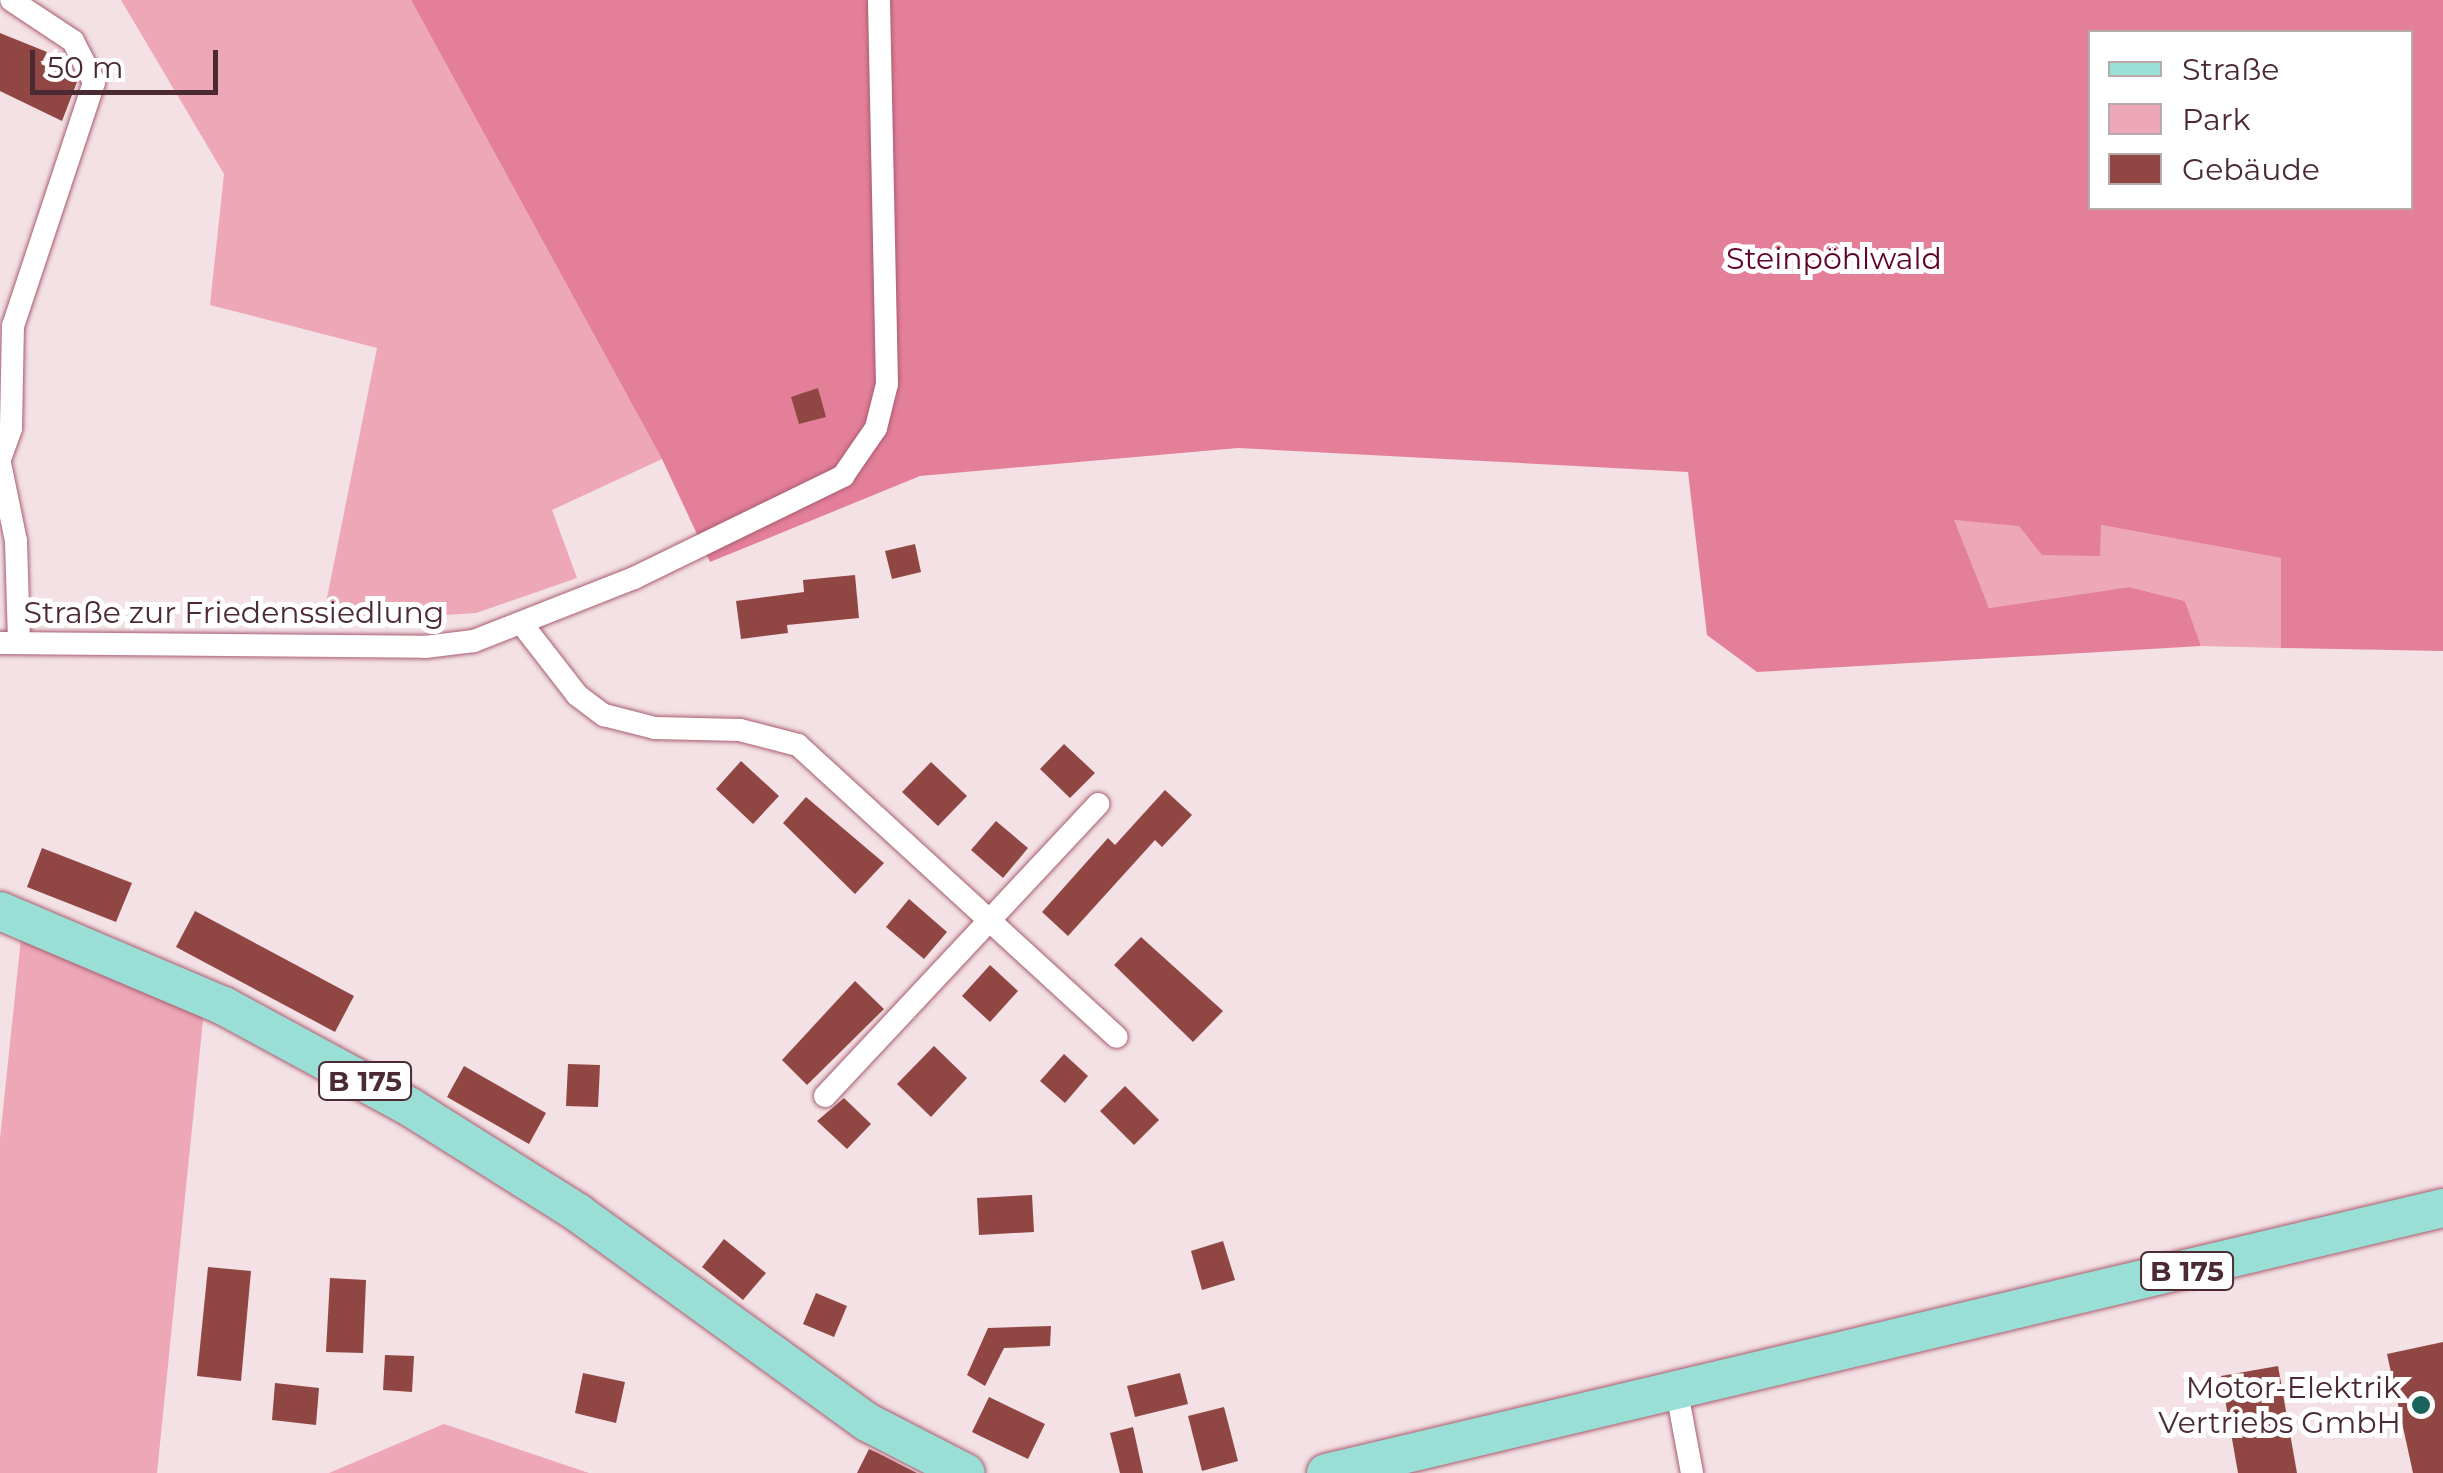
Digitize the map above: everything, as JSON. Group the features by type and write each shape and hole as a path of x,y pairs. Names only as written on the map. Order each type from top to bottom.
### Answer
{"main road":[{"name":"B 175","path":"0,910 224,1006 410,1107 578,1213 867,1422 966,1473"},
{"name":"B 175","path":"1326,1473 2443,1208"}],"street":[{"path":"9,643 16,542 0,461 10,428 13,326 94,82 72,41 11,0"},
{"name":"Straße zur Friedenssiedlung","path":"9,643 425,646 474,641 522,624 809,497 859,459 876,428 888,384 879,0"},
{"path":"522,624 577,695 604,714 654,728 740,730 798,745 1117,1038"},
{"path":"825,1096 1098,804"},
{"path":"1677,1392 1692,1473"}],"green space":[{"path":"121,0 411,0 662,459 552,510 577,578 476,613 322,623 377,348 210,305 224,174"},
{"name":"Steinpöhlwald","path":"411,0 2443,0 2443,651 2281,648 2281,558 2101,525 2100,556 2042,555 2019,526 1954,520 1989,608 2129,587 2185,601 2201,646 1757,672 1707,635 1688,472 1238,448 920,476 710,562 662,459"},
{"path":"1953,520 2101,525 2281,558 2281,648 2201,646 2185,601 2129,587 1989,608"},
{"path":"21,938 204,1010 157,1473 0,1473 0,1139"},
{"path":"444,1424 589,1473 329,1473"}],"building":[{"path":"0,33 47,52 41,64 77,82 62,121 0,91"},
{"path":"818,388 826,417 799,424 791,397"},
{"path":"915,544 921,572 892,579 885,551"},
{"path":"855,575 859,618 787,625 788,633 741,639 736,601 804,592 803,580"},
{"path":"1064,744 1095,773 1070,798 1040,769"},
{"path":"741,761 779,796 753,824 716,789"},
{"path":"931,762 967,796 938,826 902,792"},
{"path":"1165,790 1192,815 1162,847 1155,840 1068,936 1042,912 1108,838 1115,845"},
{"path":"806,797 884,863 855,894 783,823"},
{"path":"996,821 1028,848 1003,878 971,850"},
{"path":"42,848 132,883 116,922 27,887"},
{"path":"909,899 947,932 924,959 886,927"},
{"path":"195,911 354,996 335,1032 176,947"},
{"path":"1141,937 1223,1011 1193,1042 1114,965"},
{"path":"990,965 1018,991 990,1022 962,996"},
{"path":"855,981 884,1009 807,1085 782,1060"},
{"path":"934,1046 967,1078 931,1117 897,1084"},
{"path":"1064,1054 1088,1076 1065,1103 1040,1081"},
{"path":"568,1064 600,1065 598,1107 566,1106"},
{"path":"464,1066 546,1113 529,1144 447,1097"},
{"path":"1125,1086 1159,1120 1134,1145 1100,1111"},
{"path":"844,1098 871,1124 847,1149 817,1121"},
{"path":"1032,1195 1034,1232 979,1235 977,1198"},
{"path":"724,1239 766,1273 743,1300 702,1267"},
{"path":"1223,1241 1235,1280 1202,1290 1191,1251"},
{"path":"208,1267 251,1271 241,1381 197,1376"},
{"path":"330,1278 366,1280 363,1353 326,1352"},
{"path":"816,1293 847,1306 834,1337 803,1324"},
{"path":"1051,1326 1050,1346 1004,1348 985,1386 967,1375 988,1328"},
{"name":"Motor-Elektrik Vertriebs GmbH","path":"2443,1342 2443,1473 2413,1473 2387,1354"},
{"path":"385,1355 414,1356 412,1392 383,1390"},
{"path":"2278,1366 2297,1473 2238,1473 2221,1376"},
{"path":"583,1373 625,1382 616,1423 575,1413"},
{"path":"1180,1373 1188,1404 1135,1417 1127,1386"},
{"path":"275,1383 319,1388 316,1425 272,1420"},
{"path":"989,1397 1045,1424 1028,1459 972,1432"},
{"path":"1224,1407 1238,1461 1202,1471 1188,1416"},
{"path":"1133,1427 1143,1473 1120,1473 1110,1433"},
{"path":"869,1449 878,1453 917,1473 857,1473"}],"place":[{"name":"Motor-Elektrik Vertriebs GmbH","path":"2421,1405"}]}
